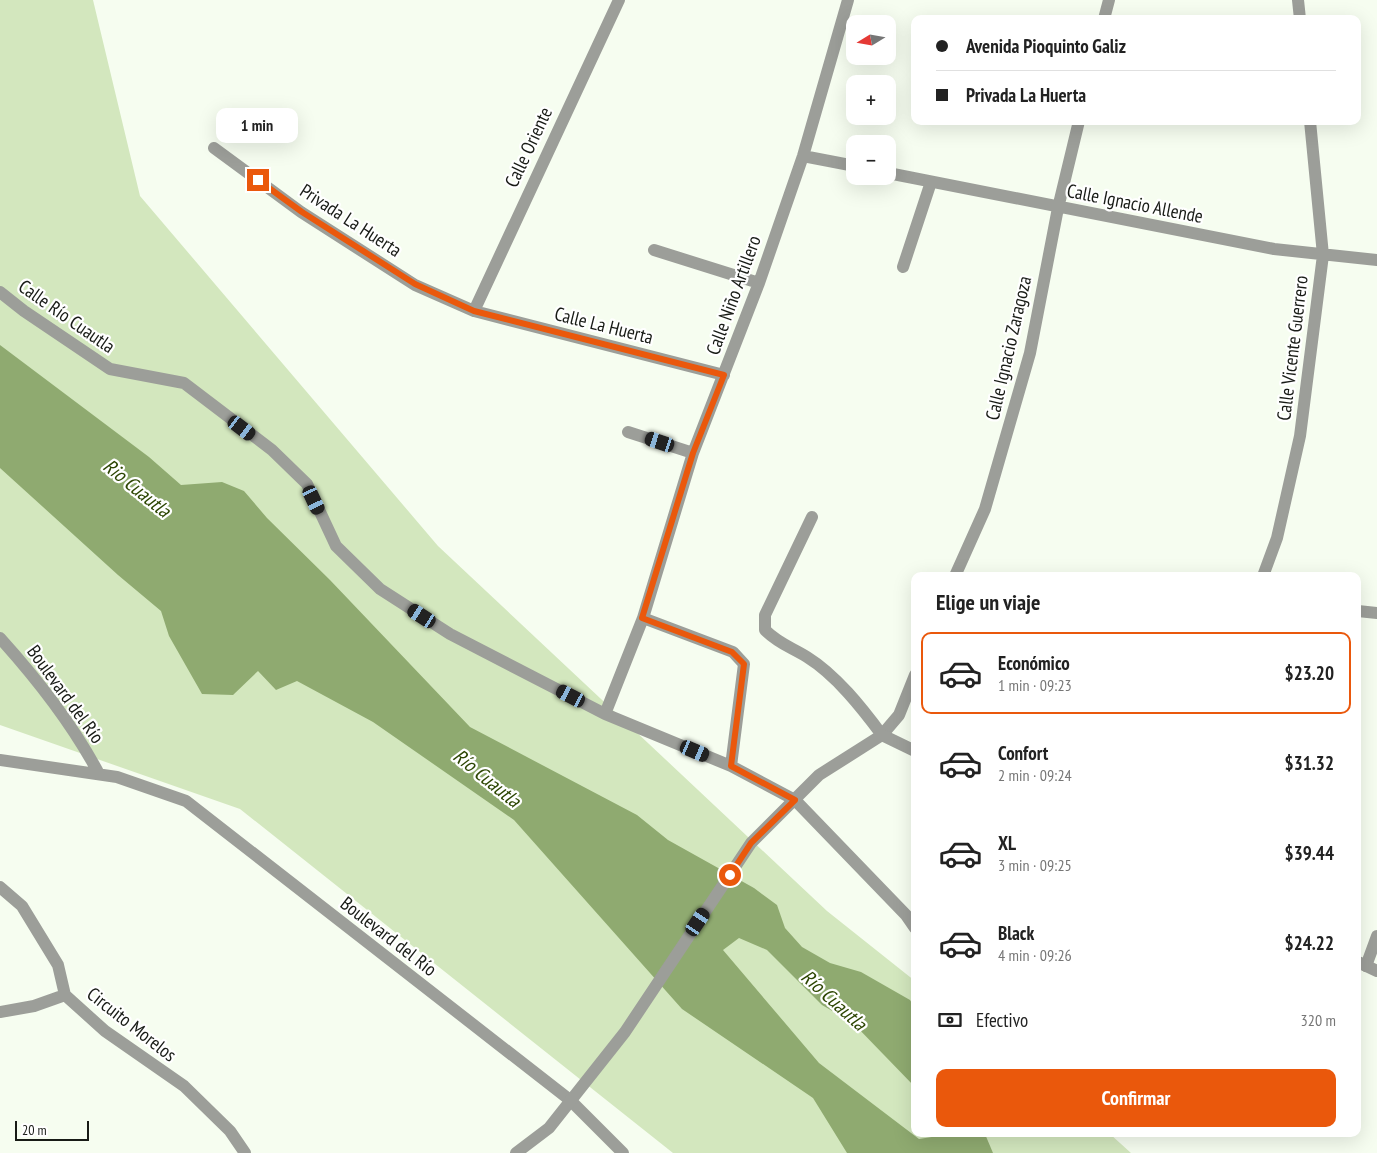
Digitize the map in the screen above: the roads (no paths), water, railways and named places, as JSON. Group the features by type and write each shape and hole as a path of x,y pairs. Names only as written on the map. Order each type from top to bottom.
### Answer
{"street":[{"name":"Calle Oriente","path":"474,311 619,0"},
{"name":"Calle Niño Artillero","path":"605,714 642,618 693,453 759,283 803,156 848,0"},
{"path":"1105,15 1109,0"},
{"path":"1298,0 1300,15"},
{"name":"Calle Ignacio Zaragoza","path":"956,572 985,509 1030,353 1058,208 1078,125"},
{"name":"Calle Vicente Guerrero","path":"1264,572 1277,538 1300,436 1323,255 1310,125"},
{"name":"Privada La Huerta","path":"214,148 302,212 415,284 474,311"},
{"path":"803,156 846,164"},
{"name":"Calle Ignacio Allende","path":"896,175 1264,247 1377,260"},
{"path":"903,267 931,182"},
{"path":"654,250 759,283"},
{"name":"Calle Río Cuautla","path":"0,292 24,311 110,369 184,383 272,450 307,484 336,546 380,589 450,634 605,714"},
{"name":"Calle La Huerta","path":"474,311 724,375"},
{"path":"628,432 693,453"},
{"path":"812,517 765,615 765,630 777,642 808,657 856,700 882,735 911,749"},
{"path":"1361,611 1377,613"},
{"path":"642,618 732,652 744,664 731,766"},
{"name":"Boulevard del Río","path":"0,638 33,675 80,737 99,774"},
{"path":"516,1153 549,1128 625,1032 751,843 819,775 882,735 899,715 911,684"},
{"path":"605,714 731,766 795,800 911,923"},
{"name":"Boulevard del Río","path":"0,760 117,777 186,801 570,1100 623,1153"},
{"name":"Circuito Morelos","path":"0,887 22,906 53,956 58,965 65,995 105,1031 184,1086 230,1131 244,1153"},
{"path":"1367,966 1377,936"},
{"path":"0,1012 34,1006 65,995"}],"water":[{"path":"0,345 149,457 181,485 222,482 244,491 267,518 330,580 470,727 637,815 668,840 754,888 777,905 785,928 802,947 830,963 861,972 910,1000 911,1083 853,1023 822,1005 767,950 739,938 723,950 819,1063 911,1133 911,1137 919,1139 932,1137 986,1137 993,1153 847,1153 813,1098 682,1009 514,820 373,722 297,681 276,690 258,671 233,695 202,694 169,636 161,611 118,575 0,468"}],"water label":[{"name":"Rio Cuautla","path":"137,488"},
{"name":"Río Cuautla","path":"487,778"},
{"name":"Río Cuautla","path":"834,1000"}]}
